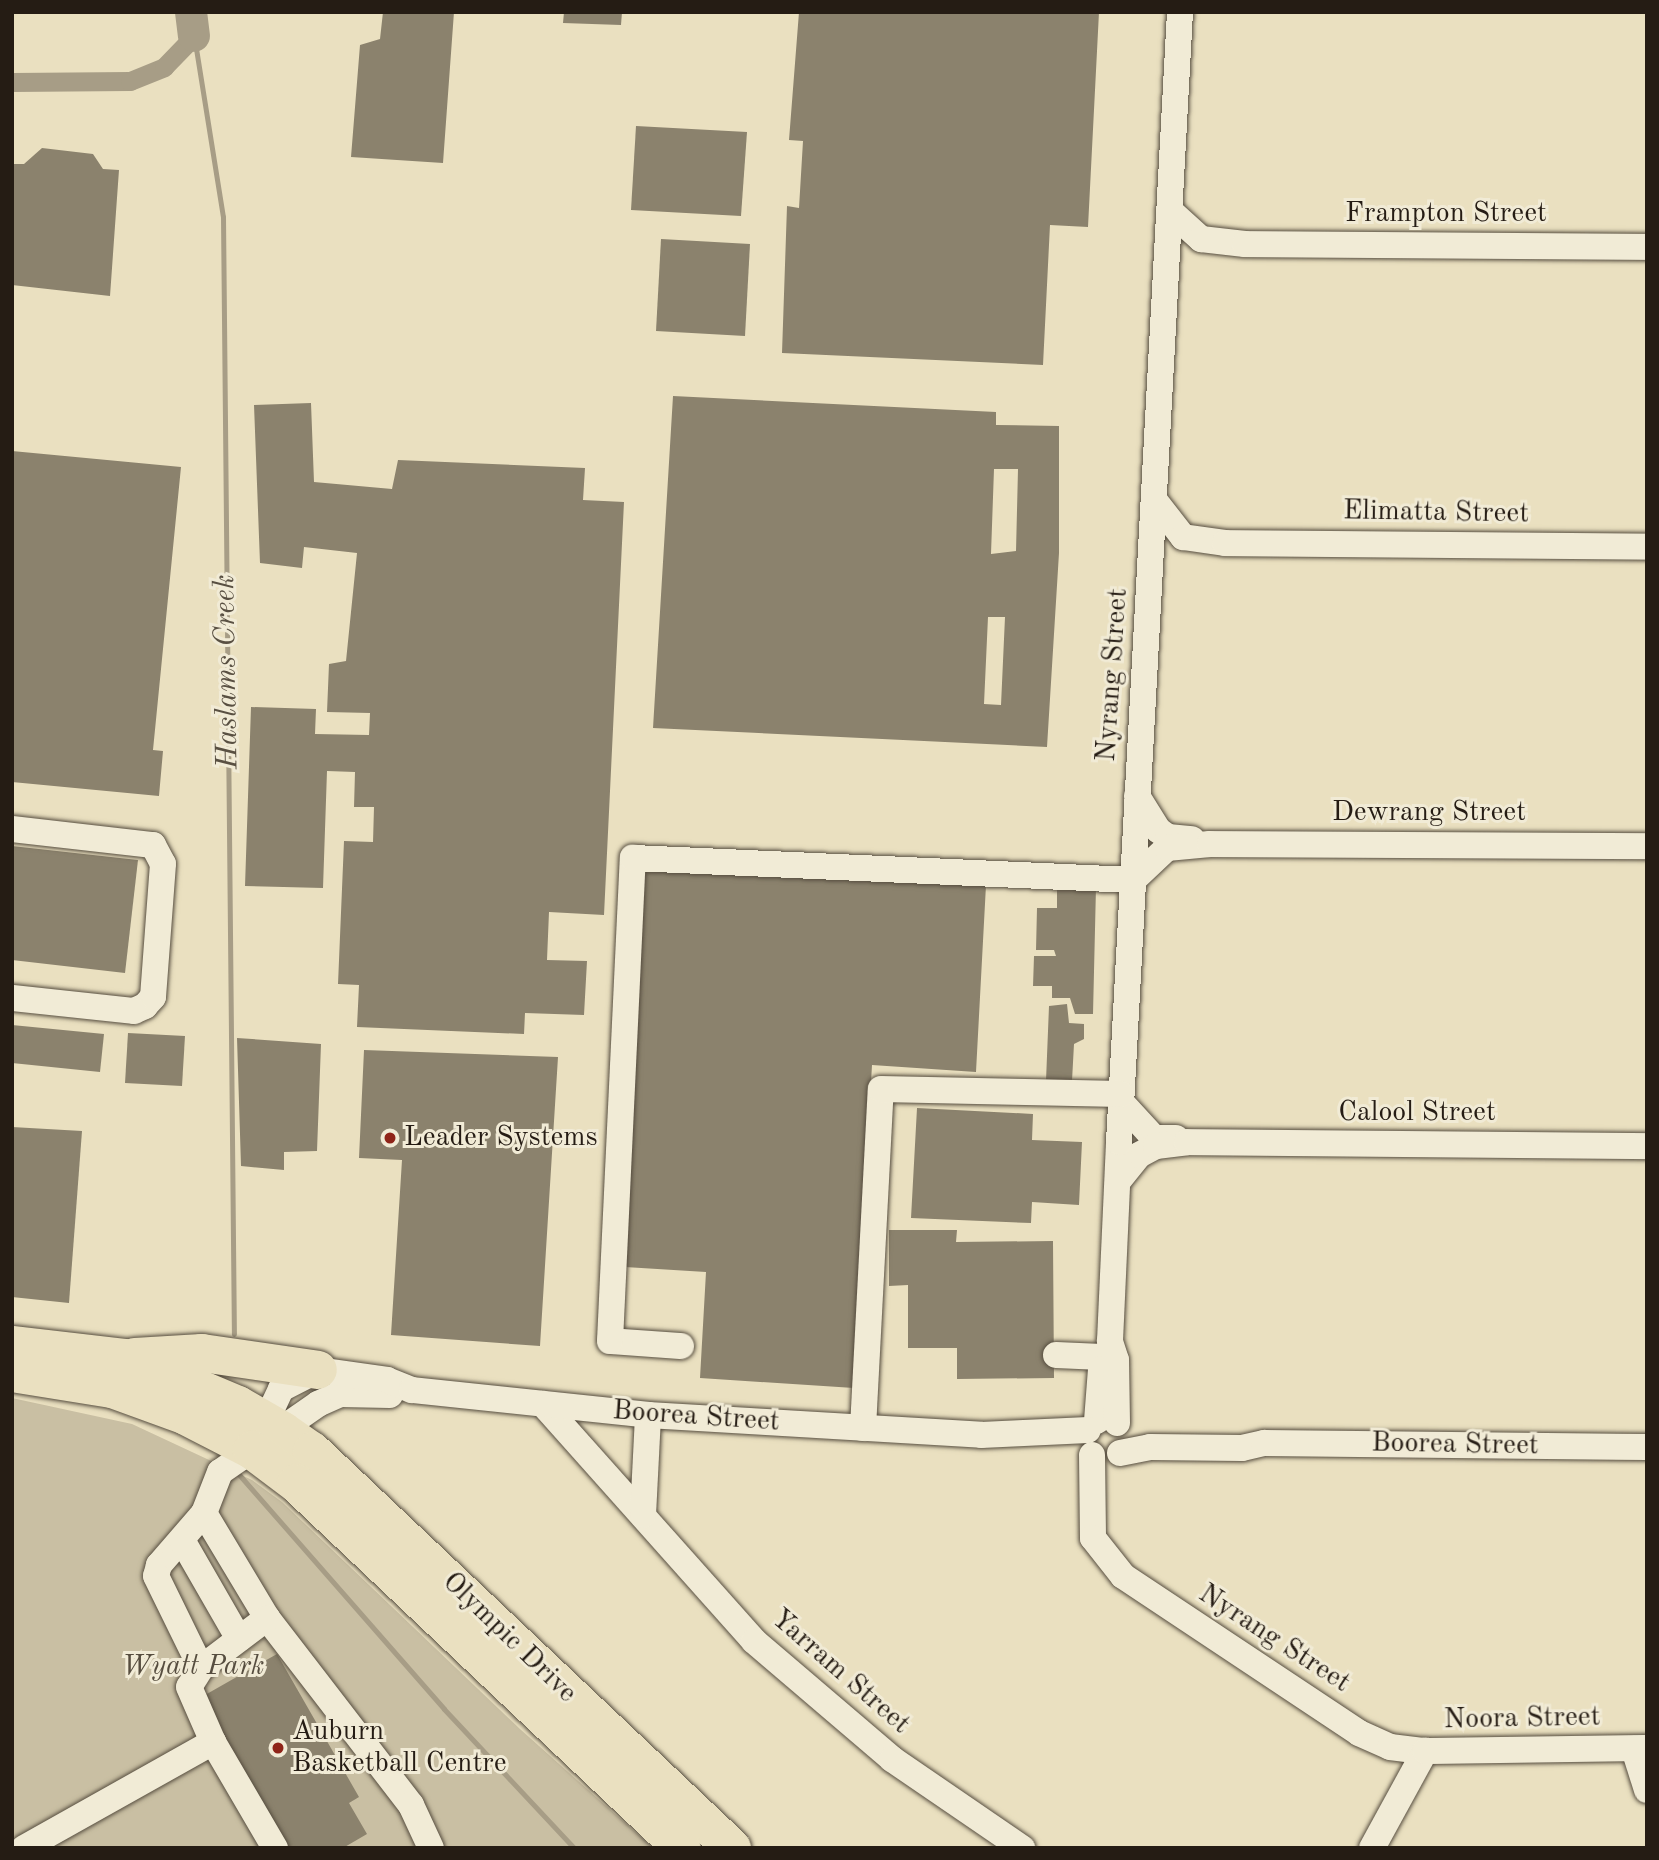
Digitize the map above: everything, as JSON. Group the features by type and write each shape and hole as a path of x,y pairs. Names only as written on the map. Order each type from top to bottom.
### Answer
{"highway":[{"path":"12,1345 126,1358 202,1353 318,1370"},
{"path":"126,1358 267,1433"},
{"path":"12,1373 112,1389 186,1416 267,1433"},
{"name":"Olympic Drive","path":"267,1433 290,1479 681,1848"},
{"name":"Olympic Drive","path":"267,1433 312,1451 732,1848"}],"street":[{"name":"Nyrang Street","path":"1180,12 1118,1181 1106,1349 1105,1439 1093,1538 1123,1577 1359,1733 1390,1747 1425,1751"},
{"name":"Frampton Street","path":"1170,211 1201,239 1245,244 1647,247"},
{"name":"Frampton Street","path":"1167,278 1200,250 1245,244"},
{"name":"Elimatta Street","path":"1155,501 1183,537 1225,543 1647,547"},
{"name":"Elimatta Street","path":"1151,573 1186,548 1225,543"},
{"name":"Dewrang Street","path":"1137,796 1168,837 1210,844"},
{"path":"12,829 153,845 163,864 153,997 145,1006 134,1011 12,998"},
{"name":"Dewrang Street","path":"1133,880 1167,848 1210,844 1647,846"},
{"path":"681,1346 610,1341 633,859 1133,880"},
{"path":"863,1428 881,1089 1121,1098"},
{"name":"Calool Street","path":"1121,1098 1154,1138 1171,1136 1187,1142"},
{"name":"Calool Street","path":"1118,1181 1148,1151 1187,1142 1647,1146"},
{"path":"1056,1356 1106,1349"},
{"path":"267,1433 281,1389 318,1370"},
{"name":"Boorea Street","path":"318,1370 387,1380 412,1390 543,1404 648,1415 863,1428 1105,1439 1144,1433 1238,1435 1264,1443 1647,1447"},
{"name":"Boorea Street","path":"201,1668 156,1576 204,1513 220,1472 267,1433 334,1396 384,1396 412,1390"},
{"name":"Yarram Street","path":"543,1404 754,1642 892,1759 1022,1848"},
{"path":"643,1515 648,1415"},
{"path":"204,1513 267,1618 411,1805 431,1848"},
{"path":"182,1540 239,1640"},
{"path":"267,1618 201,1668 189,1688 213,1742 275,1848"},
{"path":"24,1848 213,1742"},
{"path":"1641,1749 1647,1790"},
{"name":"Noora Street","path":"1372,1848 1425,1751 1641,1749"}],"green space":[{"name":"Wyatt Park","path":"12,1398 132,1424 252,1480 282,1502 520,1729 653,1848 12,1848"}],"building":[{"path":"383,12 454,12 443,163 351,157 360,45 380,39"},
{"path":"564,12 622,12 621,25 563,23"},
{"path":"799,12 1099,12 1088,227 1050,225 1043,365 782,353 787,206 799,208 803,141 789,140"},
{"path":"636,126 747,132 741,216 631,210"},
{"path":"42,148 93,154 103,169 119,170 110,296 12,285 12,164 24,164"},
{"path":"661,239 750,244 745,336 656,331"},
{"path":"673,396 996,412 996,425 1059,426 1059,553 1047,747 653,728","holes":["994,469 1018,469 1016,551 991,554","988,617 1005,617 1001,705 984,704"]},
{"path":"311,403 314,482 392,489 398,460 585,468 583,500 624,502 604,915 549,912 547,960 587,961 584,1015 525,1013 524,1034 357,1027 359,985 338,984 344,841 373,842 374,807 354,807 355,772 327,771 323,888 245,886 251,707 316,709 315,734 369,735 370,713 327,712 329,664 346,661 357,553 304,547 302,568 260,563 254,405"},
{"path":"12,451 181,467 153,750 163,751 159,796 12,782"},
{"path":"12,846 138,860 125,973 12,960"},
{"path":"643,862 986,885 976,1072 872,1065 854,1388 700,1378 706,1272 625,1267"},
{"path":"1057,886 1096,887 1093,1014 1075,1014 1070,998 1052,998 1052,986 1033,986 1034,956 1056,956 1054,950 1036,950 1037,908 1057,908"},
{"path":"1067,1004 1069,1023 1084,1024 1084,1039 1074,1044 1072,1081 1046,1081 1049,1006"},
{"path":"12,1025 104,1034 100,1072 12,1063"},
{"path":"128,1033 185,1036 182,1086 125,1083"},
{"path":"237,1038 321,1044 317,1151 284,1152 284,1170 241,1166"},
{"path":"364,1050 558,1057 540,1346 391,1335 402,1160 359,1158"},
{"path":"917,1108 1033,1114 1032,1140 1082,1142 1079,1205 1032,1202 1031,1223 911,1218"},
{"path":"12,1127 82,1131 69,1303 12,1297"},
{"path":"889,1230 957,1230 956,1242 1053,1241 1054,1378 957,1379 957,1348 908,1348 908,1285 889,1286"},
{"name":"Auburn Basketball Centre","path":"277,1654 359,1797 349,1803 367,1834 343,1848 282,1848 198,1699"}],"waterway":[{"name":"Haslams Creek","path":"191,12 194,36"},
{"name":"Haslams Creek","path":"194,36 223,217 234,1334"},
{"path":"12,82 130,81 164,67 194,36"},
{"path":"235,1470 444,1709 574,1848"}],"place":[{"name":"Leader Systems","path":"390,1138"},
{"name":"Auburn Basketball Centre","path":"278,1748"}]}
